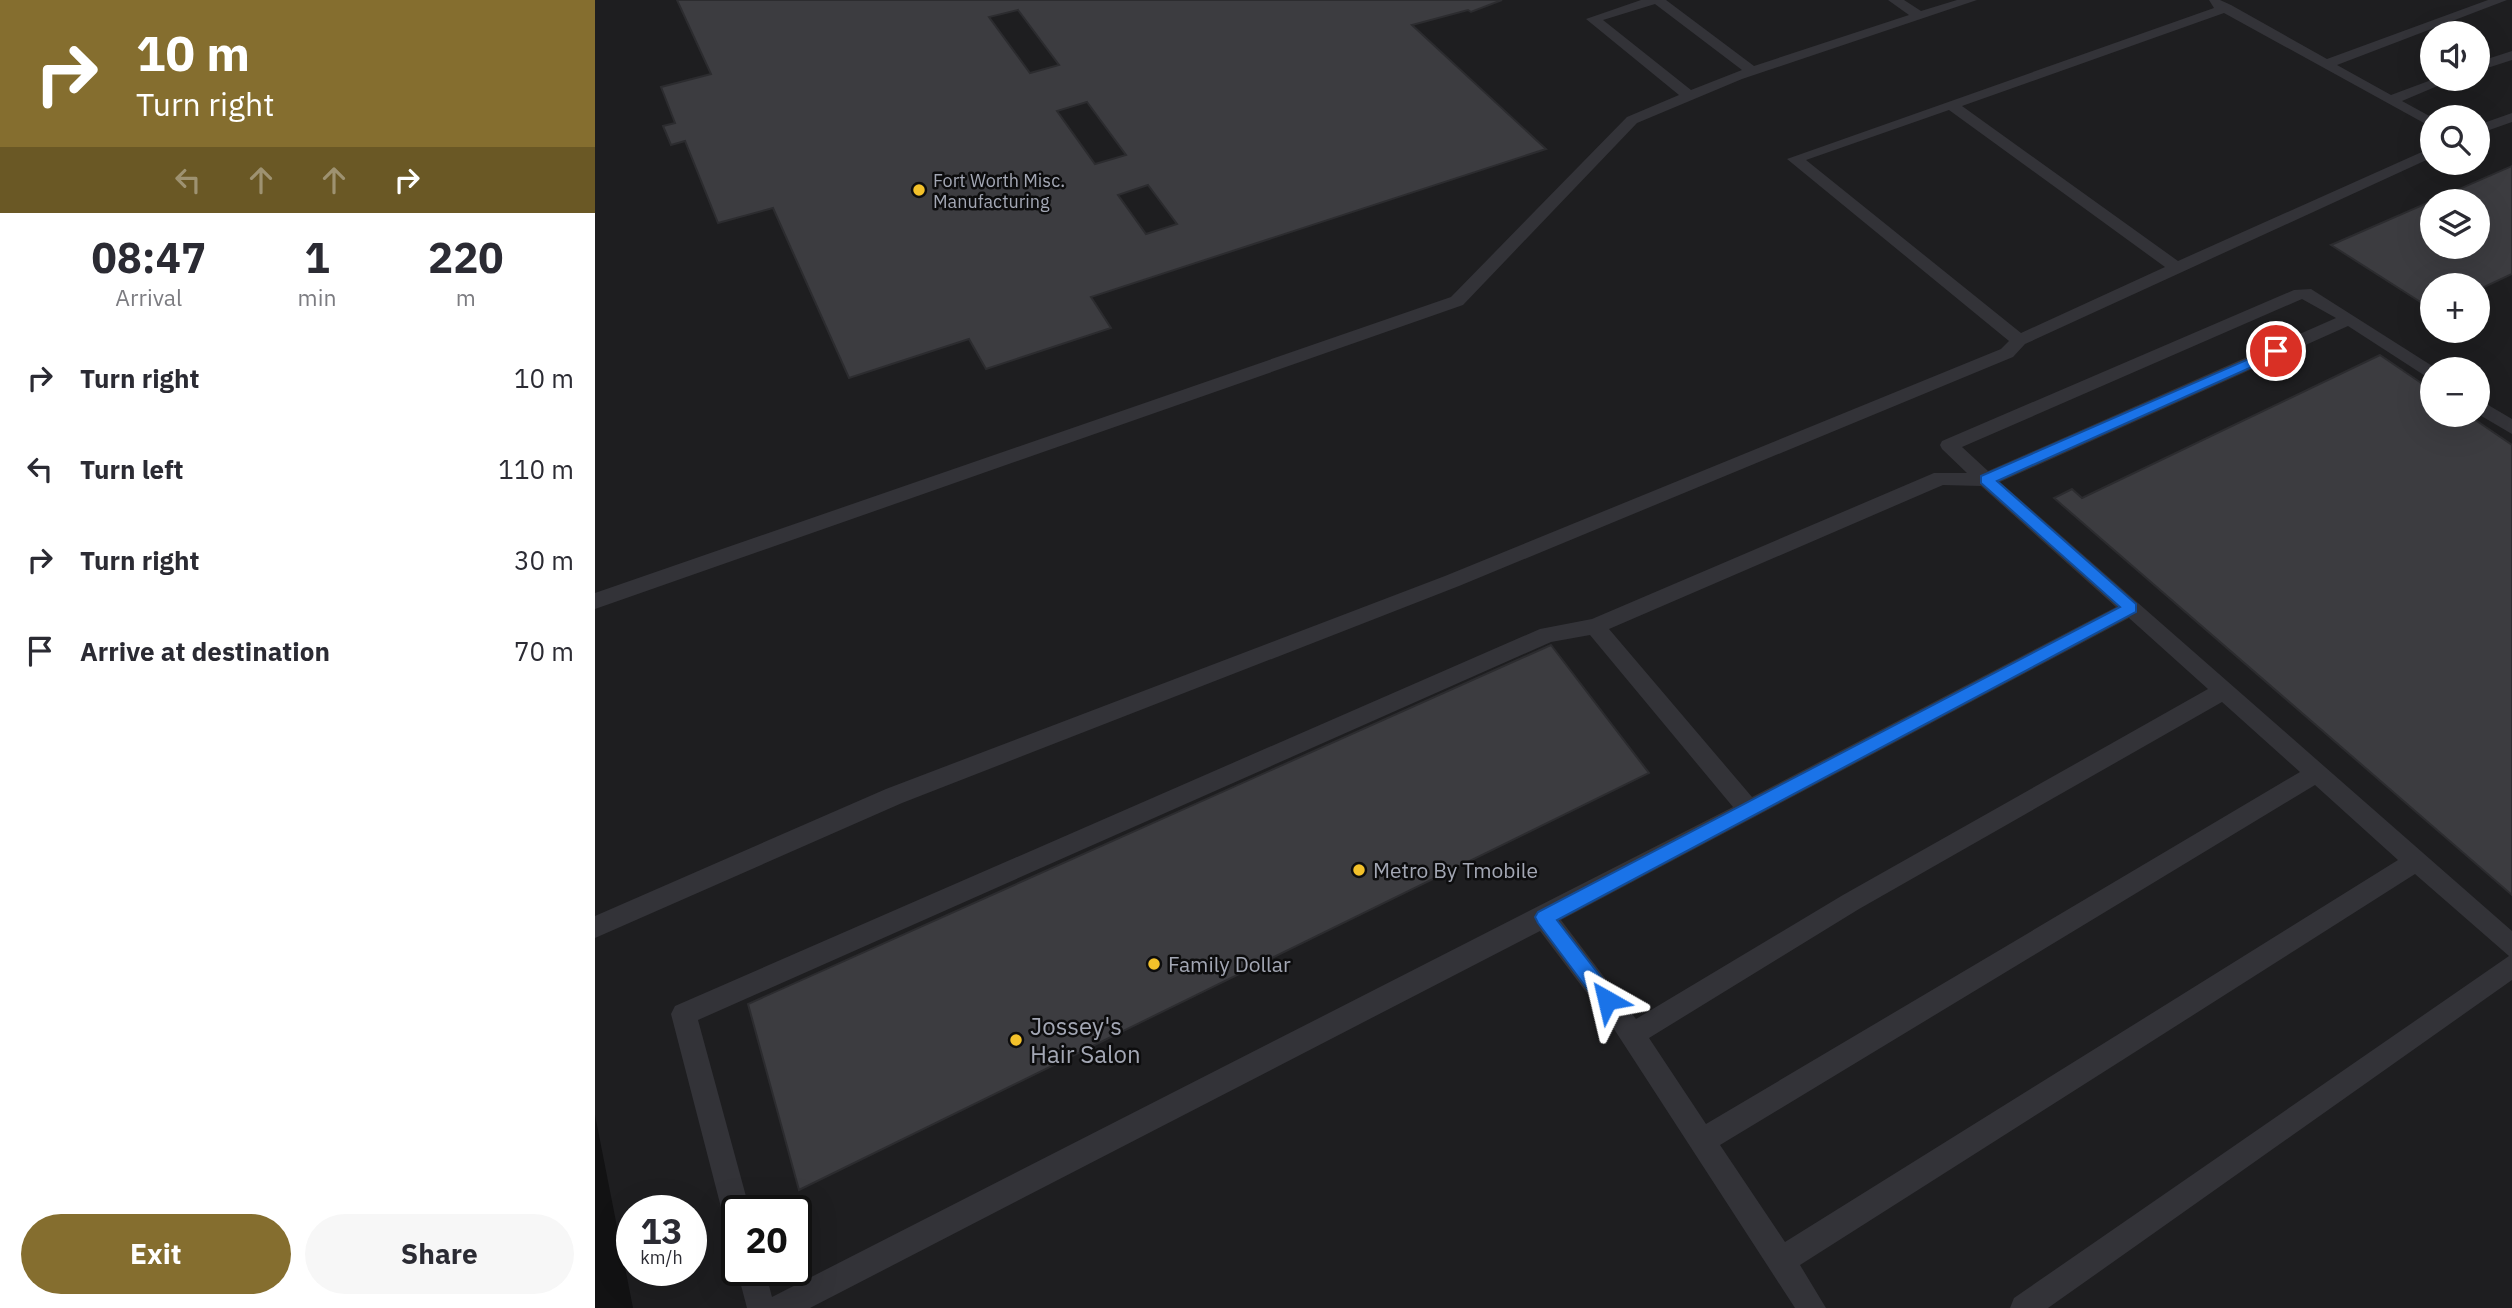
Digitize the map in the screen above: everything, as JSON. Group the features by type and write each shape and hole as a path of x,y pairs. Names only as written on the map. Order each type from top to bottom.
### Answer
{"lane":[{"path":"1688,95 1594,19 1656,0 1752,71"},
{"path":"1895,0 1919,16"},
{"path":"595,601 1457,301 1632,120 1752,71 1968,0"},
{"path":"2211,0 2420,117"},
{"path":"2326,64 2500,0"},
{"path":"2019,340 1795,159 2226,8"},
{"path":"2490,63 2512,55"},
{"path":"2390,100 2420,89"},
{"path":"1951,104 2177,268"},
{"path":"2490,125 2512,117"},
{"path":"595,927 894,796 1452,581 2007,353 2019,340 2420,157"},
{"path":"2420,366 2311,294 2300,294 1949,445 2512,946"},
{"path":"732,1195 684,1014 1547,635 1595,626 1941,478 1986,480 2349,319"},
{"path":"2490,413 2512,428"},
{"path":"780,1308 1544,917 2131,608"},
{"path":"1595,626 1749,810"},
{"path":"1632,1035 1851,902 2224,690"},
{"path":"1702,1141 2317,773"},
{"path":"1781,1261 2416,861"},
{"path":"1544,917 1632,1035 1812,1308"},
{"path":"2024,1308 2512,966"},
{"path":"755,1286 761,1308"}],"shaded area":[{"path":"595,0 2512,0 2512,1308 633,1308 629,1286 707,1286 707,1195 616,1195 616,1222 595,1115"}],"building":[{"name":"Fort Worth Misc. Manufacturing","path":"677,0 1502,0 1471,12 1468,10 1412,25 1546,149 1091,297 1111,328 986,369 969,339 849,378 773,208 718,223 685,141 671,145 663,126 675,123 661,87 711,74","holes":["1018,10 1059,65 1030,73 989,17","1087,102 1126,155 1095,164 1057,111","1148,185 1177,224 1146,234 1118,195"]},
{"path":"2512,166 2512,274 2490,284 2490,273 2420,273 2420,302 2331,245 2420,206 2420,259 2490,259 2490,189 2459,189"},
{"path":"2380,355 2420,382 2420,427 2486,427 2512,445 2512,895 2054,498 2072,489 2082,498"},
{"path":"1551,645 1649,773 799,1190 748,1004"}],"place":[{"name":"Fort Worth Misc. Manufacturing","path":"919,190"},
{"name":"Metro By Tmobile","path":"1359,870"},
{"name":"Family Dollar","path":"1154,964"},
{"name":"Jossey's Hair Salon","path":"1016,1040"}],"route":[{"path":"1607,1000 1544,917 2131,608 1986,480 2276,351"}]}
